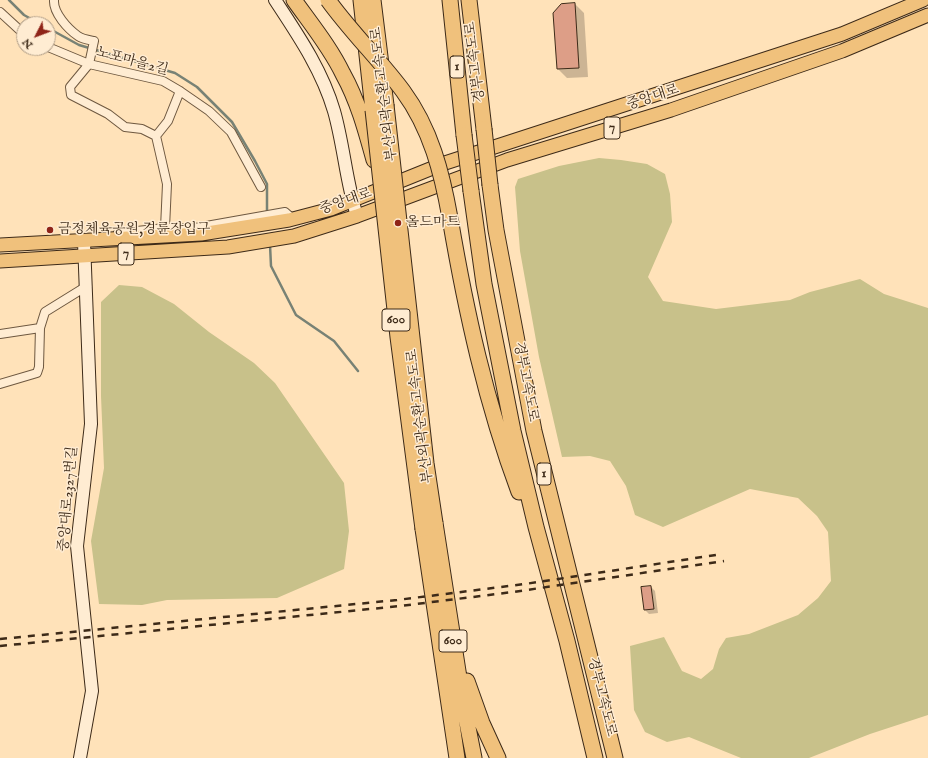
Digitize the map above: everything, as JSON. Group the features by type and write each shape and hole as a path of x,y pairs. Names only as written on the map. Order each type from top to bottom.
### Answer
{"highway":[{"path":"294,0 337,62 349,86 373,110"},
{"path":"328,0 353,33 404,92 422,123 443,178 468,315 489,402 502,445 546,564"},
{"name":"부산외곽순환고속도로","path":"361,0 398,337 429,526 457,758"},
{"name":"부산외곽순환고속도로","path":"373,0 373,110 426,462 429,526 450,622 474,758"},
{"name":"경부고속도로","path":"450,0 471,191 484,284 500,368 527,490 567,641 595,758"},
{"name":"경부고속도로","path":"469,0 496,230 534,431 615,758"},
{"path":"450,622 474,702 498,758"}],"main road":[{"name":"중앙대로","path":"249,223 287,218 331,209 445,163 508,141 677,89 842,34 923,0"},
{"name":"중앙대로","path":"86,256 195,250 252,244 294,236 358,216 507,160 671,110 842,51 928,15"},
{"name":"7","path":"0,245 84,242 201,234 249,223"},
{"name":"7","path":"0,261 86,256"}],"street":[{"path":"54,0 54,4 60,19 79,37 94,41 90,62 70,87 71,95 108,114 125,127 142,130 156,136"},
{"path":"275,0 318,70 334,111 352,201 358,216"},
{"path":"0,12 16,27"},
{"name":"노포마을2길","path":"56,50 90,62 163,81 180,91 209,111 231,132 261,187"},
{"path":"156,136 168,121 180,91"},
{"path":"156,136 167,184 165,228"},
{"path":"84,242 92,235 165,228 195,228 249,223"},
{"name":"중앙대로2327번길","path":"80,758 92,691 77,546 91,424 86,256 84,242"},
{"path":"0,384 37,373 39,367 40,328 45,312 49,308 87,286"},
{"path":"0,334 40,328"}],"shaded area":[{"path":"599,158 647,164 665,174 670,194 672,222 648,277 663,301 716,309 790,300 810,292 860,279 884,294 928,308 928,715 870,734 809,758 741,758 689,737 667,742 645,732 634,710 630,646 664,637 682,671 701,679 713,669 719,649 726,638 749,634 798,615 818,598 831,581 828,532 817,516 798,498 750,489 663,527 635,515 626,486 610,461 590,456 562,457 539,357 520,251 515,187 518,179 559,166"},
{"path":"119,285 142,287 174,304 209,332 254,363 275,383 344,483 349,531 344,569 277,598 167,600 142,605 99,604 91,541 104,468 101,396 101,302"}],"building":[{"path":"575,3 579,68 557,69 553,13 561,4"},
{"path":"651,586 654,609 644,610 641,587"}],"waterway":[{"path":"9,0 26,16"},
{"path":"56,32 79,45 175,73 197,87 232,122 255,161 267,184 267,214"},
{"path":"270,245 271,266 296,315 334,341 358,371"}],"railway":[{"path":"0,639 397,600 525,584 722,554"},
{"path":"0,646 400,606 513,592 724,561"}],"place":[{"name":"올드마트","path":"398,223"},
{"name":"금정체육공원,경륜장입구","path":"50,230"}]}
